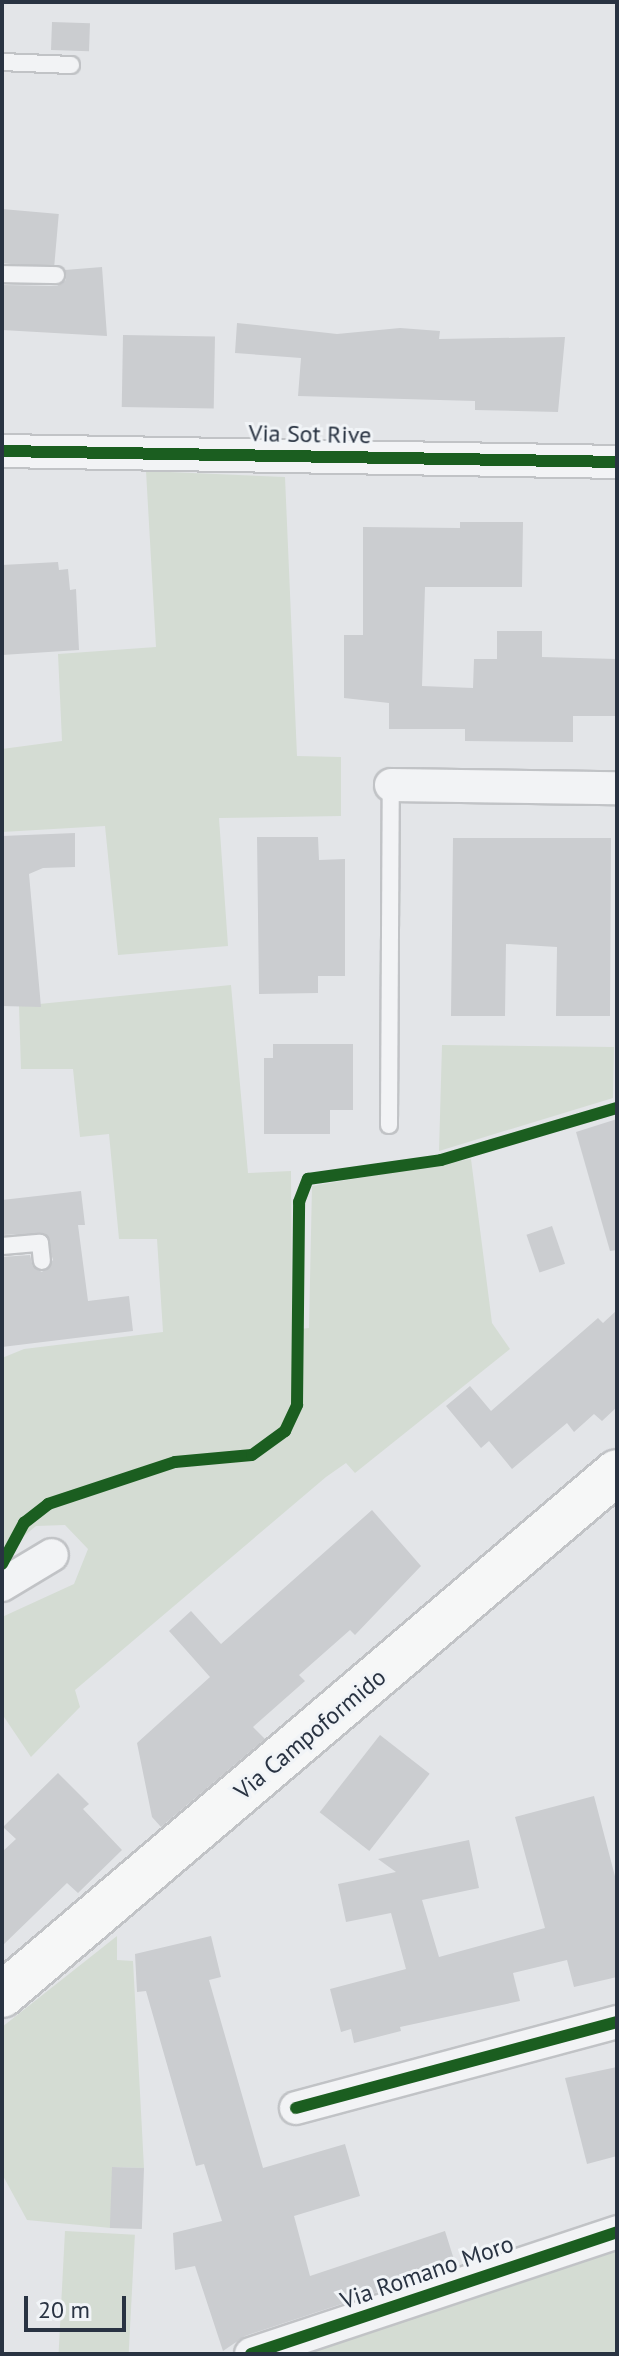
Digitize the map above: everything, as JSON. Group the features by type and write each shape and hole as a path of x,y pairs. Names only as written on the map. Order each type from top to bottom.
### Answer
{"main road":[{"name":"Via Campoformido","path":"2,1995 617,1472"}],"street":[{"name":"Via Sot Rive","path":"2,451 617,462"},
{"path":"391,785 617,788"},
{"path":"2,1585 52,1555"},
{"path":"296,2108 617,2022"},
{"name":"Via Romano Moro","path":"251,2354 617,2232"}],"lane":[{"path":"2,62 71,65"},
{"path":"2,274 56,275"},
{"path":"389,1125 391,785"},
{"path":"2,1246 40,1243 42,1261"}],"shaded area":[{"path":"146,471 285,477 297,756 341,757 341,816 219,818 228,946 118,955 105,826 2,832 2,749 62,741 58,654 156,647"},
{"path":"231,985 248,1173 291,1171 292,1330 309,1328 312,1186 471,1159 492,1323 510,1349 355,1473 346,1463 326,1477 75,1690 80,1707 31,1757 2,1714 2,1617 74,1584 88,1549 65,1525 36,1526 24,1536 2,1573 2,1358 24,1349 163,1332 157,1239 119,1239 109,1134 80,1137 73,1069 21,1069 19,1006"},
{"path":"442,1045 614,1047 613,1098 439,1151"},
{"path":"117,1936 117,1960 133,1961 144,2168 113,2167 111,2228 27,2220 2,2174 2,2027"},
{"path":"65,2231 135,2235 129,2354 59,2354"},
{"path":"617,2243 617,2354 284,2354"}],"building":[{"path":"52,22 90,23 89,51 51,50"},
{"path":"2,209 59,214 54,268 2,263"},
{"path":"102,267 107,336 2,330 2,285 57,286 66,280 65,270"},
{"path":"237,323 337,334 400,328 440,331 439,339 565,337 558,412 475,410 475,401 298,396 301,358 235,353"},
{"path":"123,335 215,337 214,409 122,407"},
{"path":"460,522 523,522 522,587 425,587 422,686 473,688 474,659 497,659 497,631 542,631 542,657 617,659 617,716 573,716 573,742 465,741 465,729 389,729 389,703 344,698 344,635 363,635 363,527 460,528"},
{"path":"58,562 59,570 68,569 70,590 76,589 79,650 2,655 2,565"},
{"path":"75,833 75,867 43,868 29,874 41,1007 2,1006 2,836"},
{"path":"257,837 318,837 319,860 345,859 345,976 318,976 318,993 259,994"},
{"path":"453,838 611,838 610,1016 556,1016 557,947 506,944 505,1016 451,1016"},
{"path":"273,1044 353,1044 353,1110 330,1110 330,1134 264,1134 264,1058 273,1058"},
{"path":"617,1119 617,1250 610,1251 576,1132"},
{"path":"81,1191 85,1225 78,1225 88,1301 129,1296 133,1331 2,1347 2,1257 30,1255 33,1267 42,1272 53,1260 45,1233 2,1235 2,1200"},
{"path":"552,1226 565,1264 539,1273 526,1235"},
{"path":"617,1310 617,1407 602,1421 594,1414 574,1432 567,1423 512,1469 489,1441 481,1448 446,1406 470,1386 491,1411 598,1318 603,1323"},
{"path":"372,1510 421,1566 355,1635 350,1630 299,1675 305,1681 253,1727 265,1739 161,1827 152,1817 137,1743 210,1677 169,1631 191,1611 221,1644"},
{"path":"380,1735 430,1774 369,1851 320,1812"},
{"path":"58,1773 89,1804 83,1809 122,1850 78,1893 67,1883 2,1946 2,1852 16,1839 3,1827"},
{"path":"594,1796 617,1884 617,1977 574,1987 567,1960 513,1973 520,2001 400,2027 401,2031 354,2043 351,2029 341,2032 330,1989 406,1969 391,1913 346,1922 338,1884 396,1872 378,1859 469,1840 479,1888 422,1900 439,1957 545,1928 515,1817"},
{"path":"211,1936 221,1977 209,1980 263,2168 345,2144 360,2196 294,2216 310,2276 445,2231 456,2266 245,2336 223,2351 195,2266 175,2270 173,2233 222,2221 204,2164 196,2166 146,1991 137,1992 135,1954"},
{"path":"617,2067 617,2156 587,2164 565,2078"},
{"path":"112,2167 144,2168 142,2229 110,2228"}],"cycle path":[{"path":"2,451 617,462"},
{"path":"2,1564 24,1523 48,1504 175,1462 252,1455 285,1431 297,1405 299,1202 308,1179 441,1160 617,1108"},
{"path":"296,2108 617,2022"},
{"path":"251,2354 617,2232"}]}
